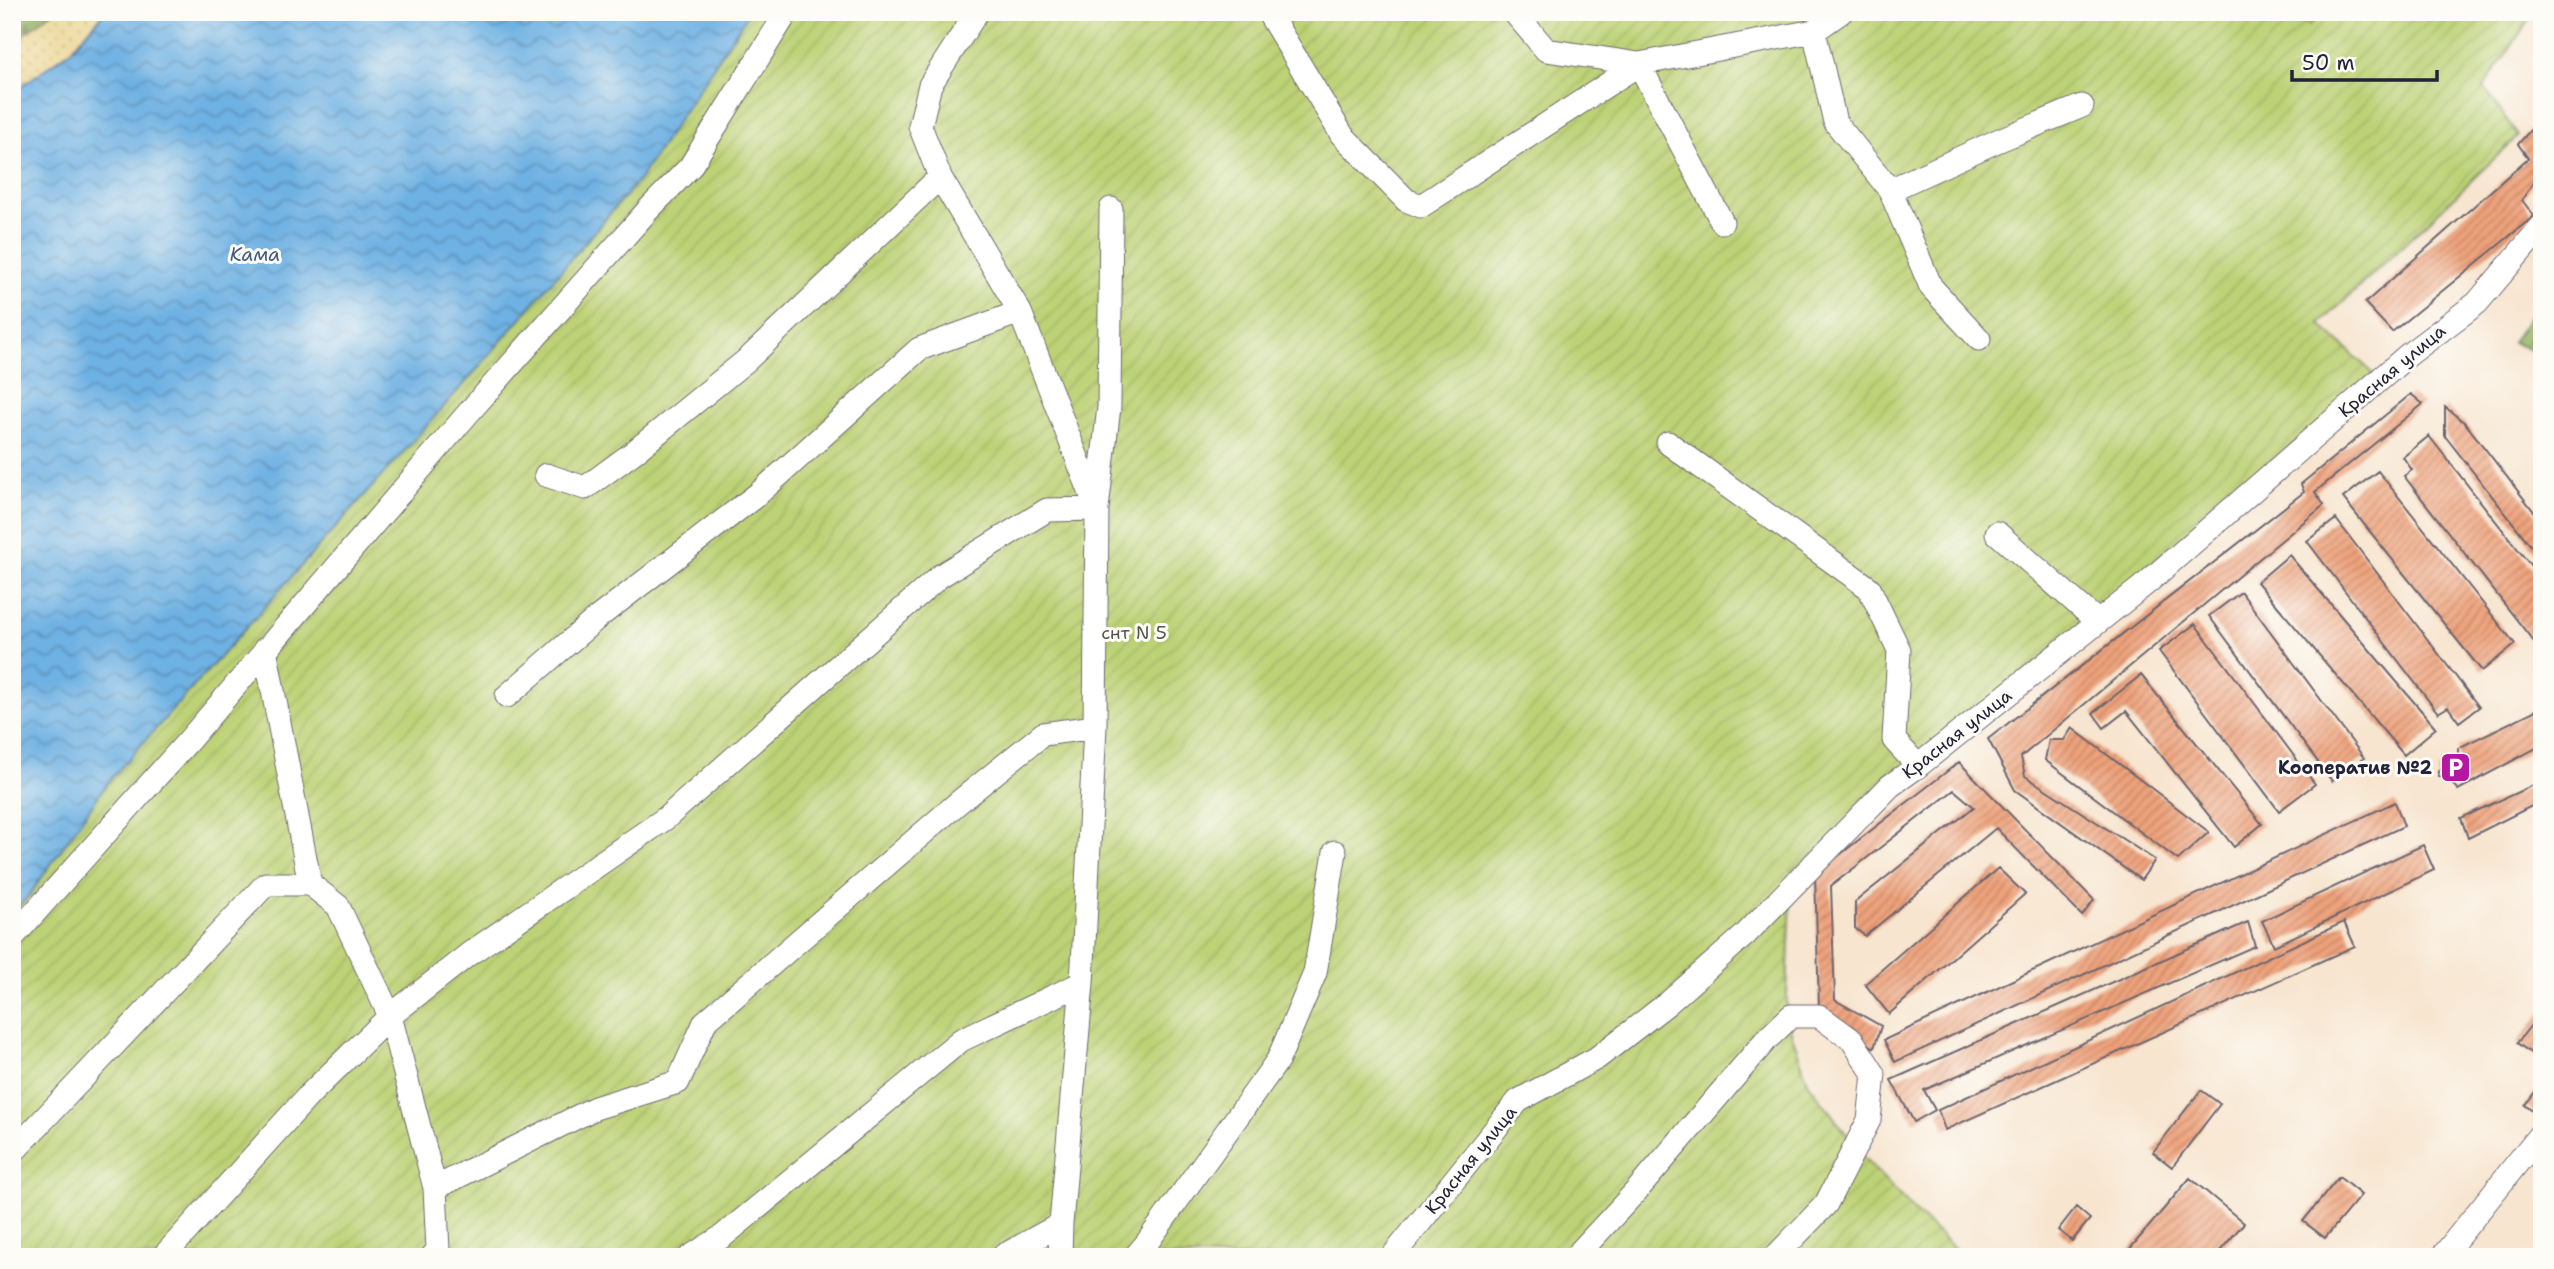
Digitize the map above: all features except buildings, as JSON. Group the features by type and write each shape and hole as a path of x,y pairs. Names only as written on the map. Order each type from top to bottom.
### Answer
{"street":[{"path":"12,938 190,739 479,401 648,210 690,167 787,12"},
{"path":"977,12 930,85 920,126 940,177 1020,312 1097,509"},
{"path":"1268,12 1342,135 1406,200 1421,206 1639,64"},
{"path":"1514,12 1546,51 1639,64 1814,31 1841,12"},
{"path":"1814,31 1835,122 1890,190 1931,287 1979,339"},
{"path":"1639,64 1722,222"},
{"path":"1890,190 2082,106"},
{"path":"546,475 585,488 634,452 748,359 940,177"},
{"path":"1060,1257 1082,984 1095,727 1097,509 1109,407 1111,209"},
{"name":"Красная улица","path":"1392,1257 1518,1101 1597,1058 1668,1003 1745,934 1890,786 2148,582 2408,355 2477,303 2542,226"},
{"path":"506,696 597,618 758,494 919,349 1020,312"},
{"path":"1668,443 1869,588 1899,650 1894,740 1918,766"},
{"path":"163,1257 310,1094 390,1016 469,954 666,818 940,576 1047,510 1097,509"},
{"path":"1997,533 2098,622"},
{"path":"265,649 310,884"},
{"path":"435,1188 595,1108 678,1082 705,1022 959,802 1044,734 1095,727"},
{"path":"1135,1257 1278,1060 1315,973 1335,852"},
{"path":"13,1149 266,884 310,884 338,906 390,1016 435,1188 438,1250 432,1257"},
{"path":"690,1257 723,1236 961,1040 1082,984"},
{"path":"1574,1257 1639,1188 1766,1040 1791,1016 1819,1016 1852,1040 1874,1074 1869,1120 1826,1204 1775,1257"},
{"path":"2442,1257 2542,1132"},
{"path":"1001,1257 1061,1224"}],"green space":[{"path":"12,12 53,12 12,43"},
{"name":"снт N 5","path":"749,12 2292,12 2309,26 2321,12 2534,12 2484,87 2518,136 2320,324 2375,375 1792,872 1786,1017 1808,1082 1865,1159 1917,1214 1964,1257 12,1257 12,914 31,893 108,782 472,375 641,177"},
{"path":"2542,298 2542,355 2512,342"}],"sand":[{"path":"53,12 105,12 70,51 12,93 12,43"}],"water":[{"name":"Кама","path":"105,12 749,12 641,177 472,375 108,782 31,893 12,914 12,93 70,51"}],"place":[{"name":"Кооператив №2","path":"2455,768"}]}
